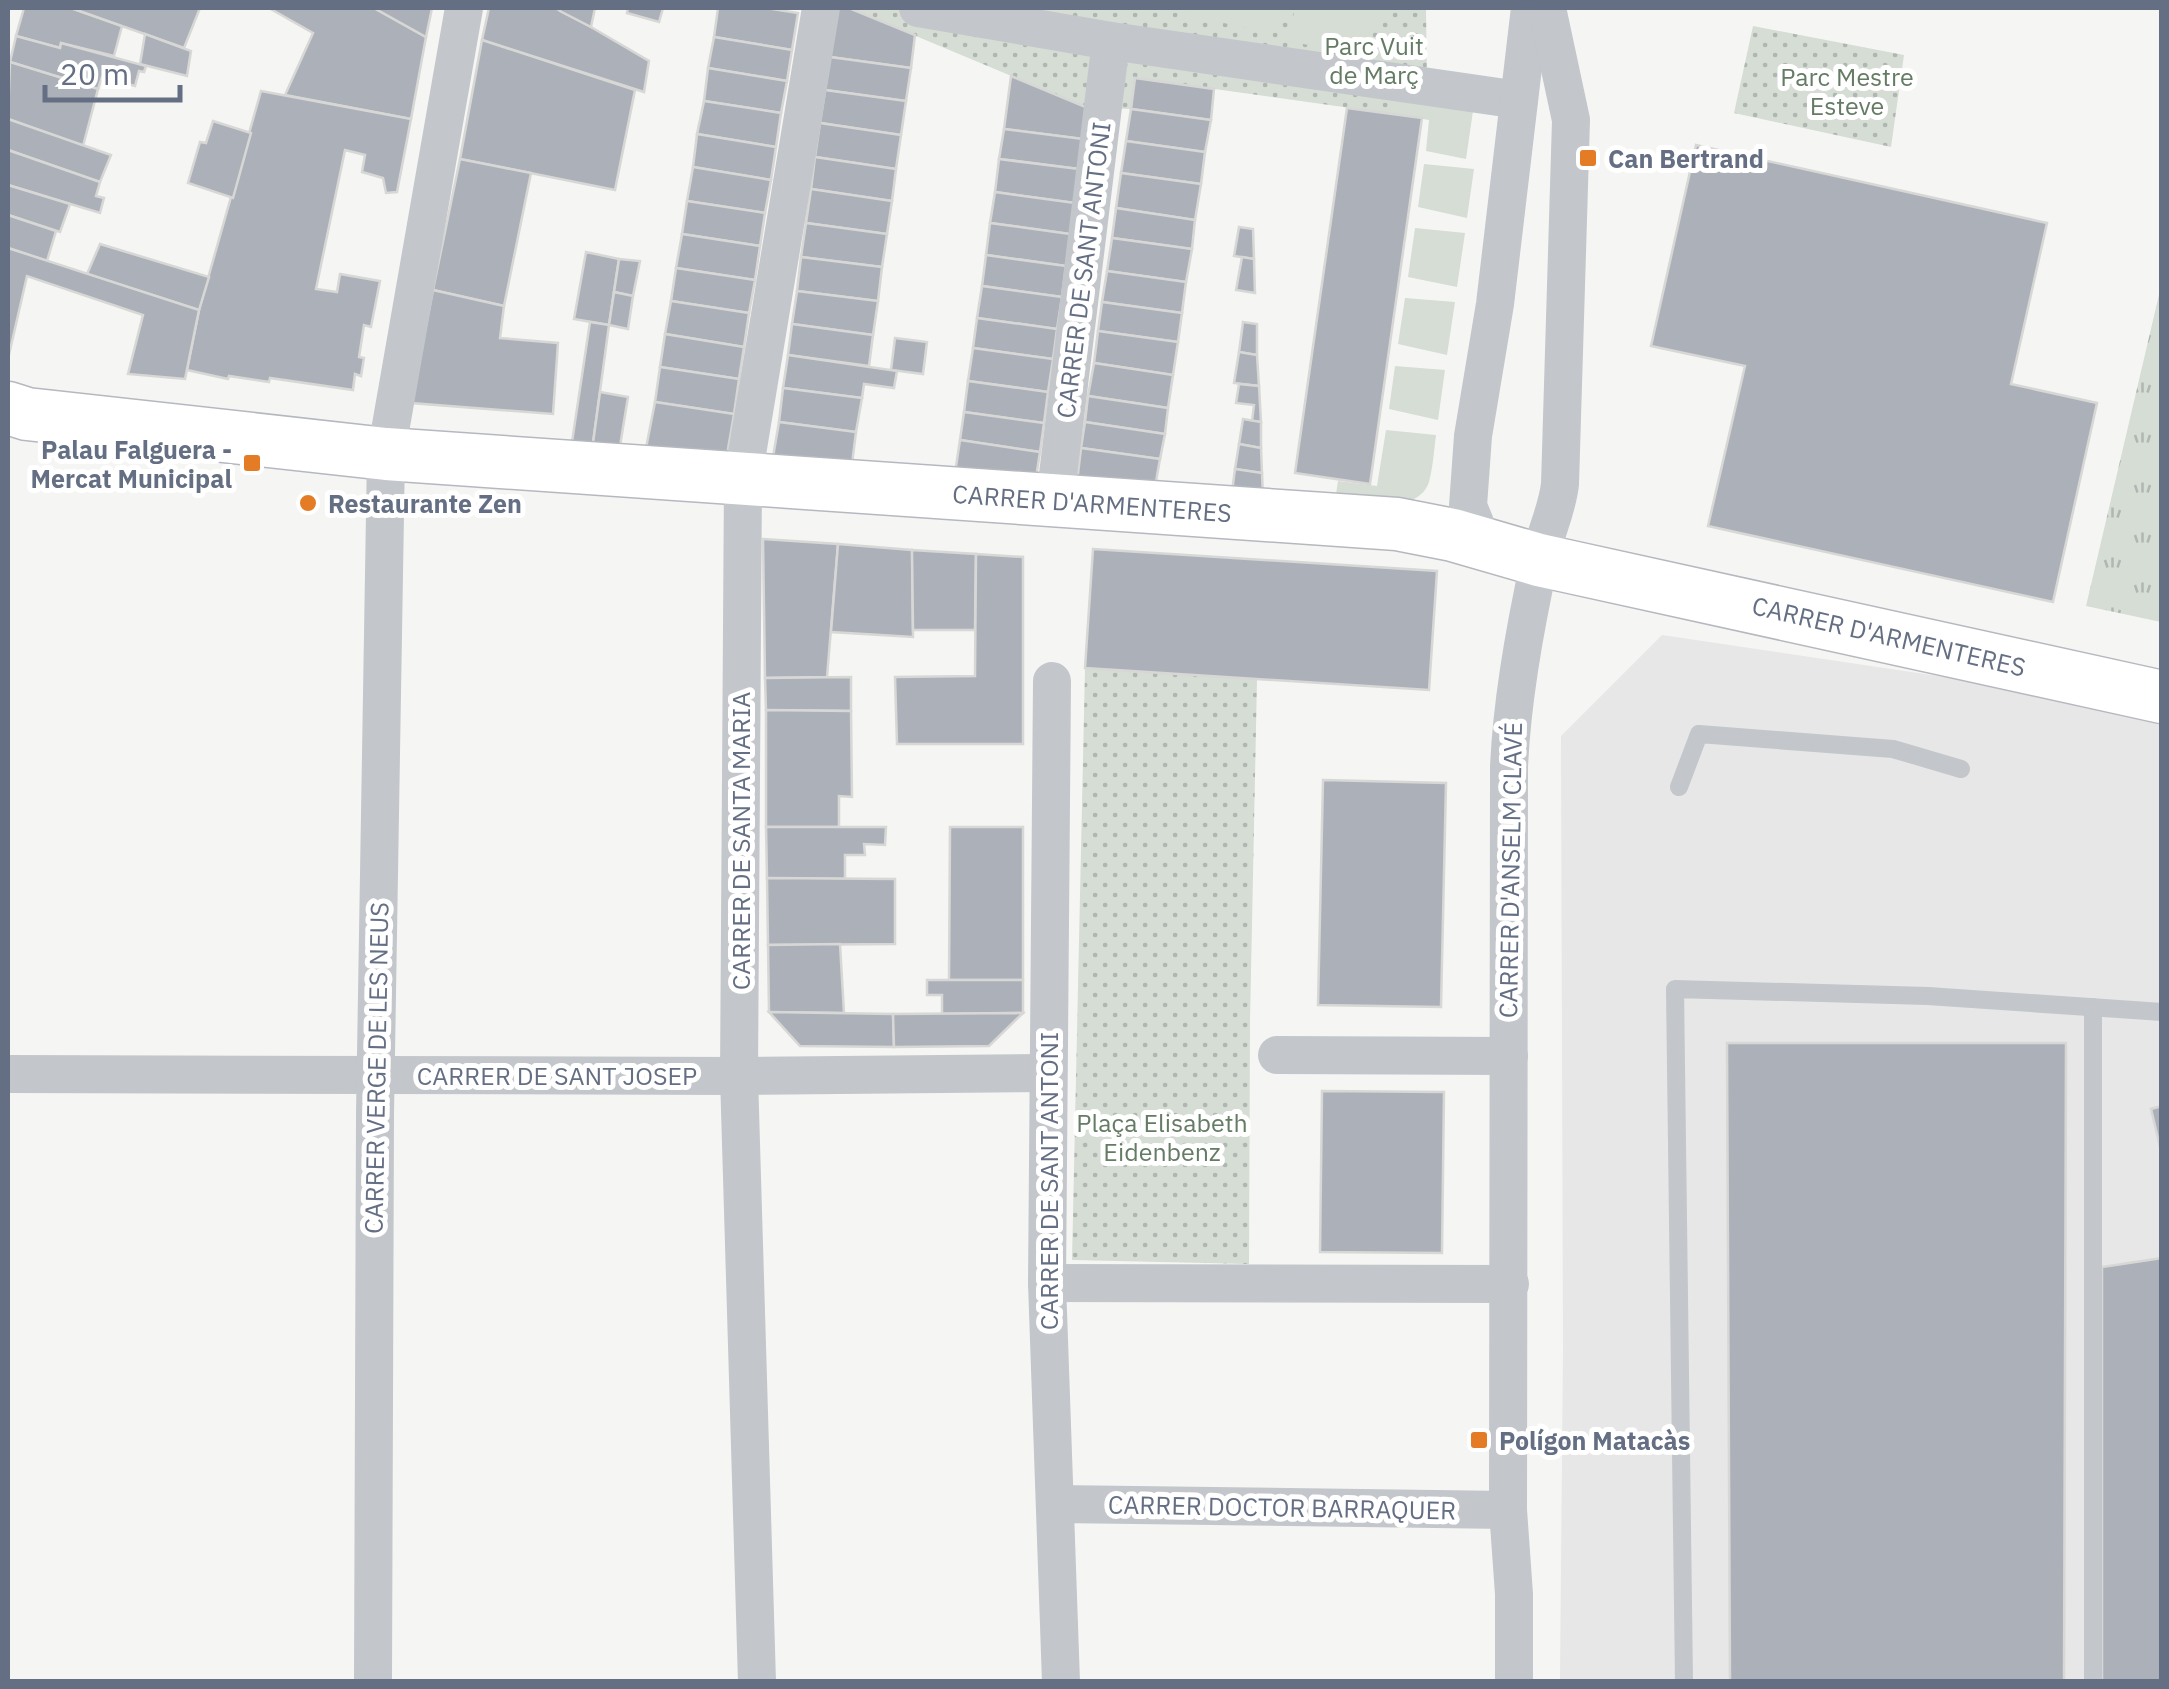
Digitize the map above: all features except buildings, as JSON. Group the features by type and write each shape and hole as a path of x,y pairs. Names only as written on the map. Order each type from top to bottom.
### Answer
{"street":[{"name":"CARRER VERGE DE LES NEUS","path":"373,1682 376,1074 386,454 464,8"},
{"name":"CARRER DE SANTA MARIA","path":"757,1682 738,1076 742,478 821,8"},
{"path":"918,8 1520,100"},
{"path":"1474,542 1474,522 1468,506 1473,436 1496,304 1530,8"},
{"name":"CARRER D'ANSELM CLAVÉ","path":"1514,1682 1514,1594 1508,1510 1510,728 1539,560 1557,508 1560,484 1571,120 1547,8"},
{"name":"CARRER DE SANT ANTONI","path":"1055,499 1111,40"},
{"name":"CARRER D'ARMENTERES","path":"8,408 27,414 386,454 1397,524 1539,560 2162,697"},
{"name":"CARRER DE SANT ANTONI","path":"1052,681 1047,1283 1060,1682"},
{"path":"1277,1055 1508,1056"},
{"name":"CARRER DE SANT JOSEP","path":"8,1074 1047,1073"},
{"path":"1047,1283 1510,1284"},
{"name":"CARRER DOCTOR BARRAQUER","path":"1056,1504 1508,1510"}],"lane":[{"path":"1678,787 1699,734 1893,749 1961,769"},
{"path":"1684,1682 1675,989 1928,996 2162,1012"},
{"path":"2093,1007 2093,1682"}],"shaded area":[{"path":"1662,635 2161,709 2161,1681 1560,1682 1561,736"}],"green space":[{"name":"Parc Vuit de Març","path":"849,8 1426,8 1427,85 1422,118 1136,78 1131,109 1088,108"},
{"path":"1185,8 1281,8 1275,33 1183,15"},
{"path":"1295,8 1385,8 1355,54 1288,41"},
{"name":"Parc Mestre Esteve","path":"1753,26 1904,55 1891,147 1734,113"},
{"path":"1397,101 1473,111 1466,159 1426,151 1429,120 1394,114"},
{"path":"1424,164 1474,169 1467,218 1418,207"},
{"path":"1415,228 1465,233 1457,287 1408,277"},
{"path":"2161,286 2161,622 2086,606"},
{"path":"1405,298 1455,302 1447,355 1398,344"},
{"path":"1395,366 1445,370 1438,420 1389,409"},
{"path":"1386,430 1436,435 1429,482 1423,493 1388,505 1335,501 1338,481 1377,486"},
{"name":"Plaça Elisabeth Eidenbenz","path":"1085,668 1257,679 1249,1264 1072,1260"}],"place":[{"name":"Can Bertrand","path":"1588,158"},
{"name":"Palau Falguera - Mercat Municipal","path":"252,463"},
{"name":"Restaurante Zen","path":"308,503"},
{"name":"Polígon Matacàs","path":"1479,1440"}]}
